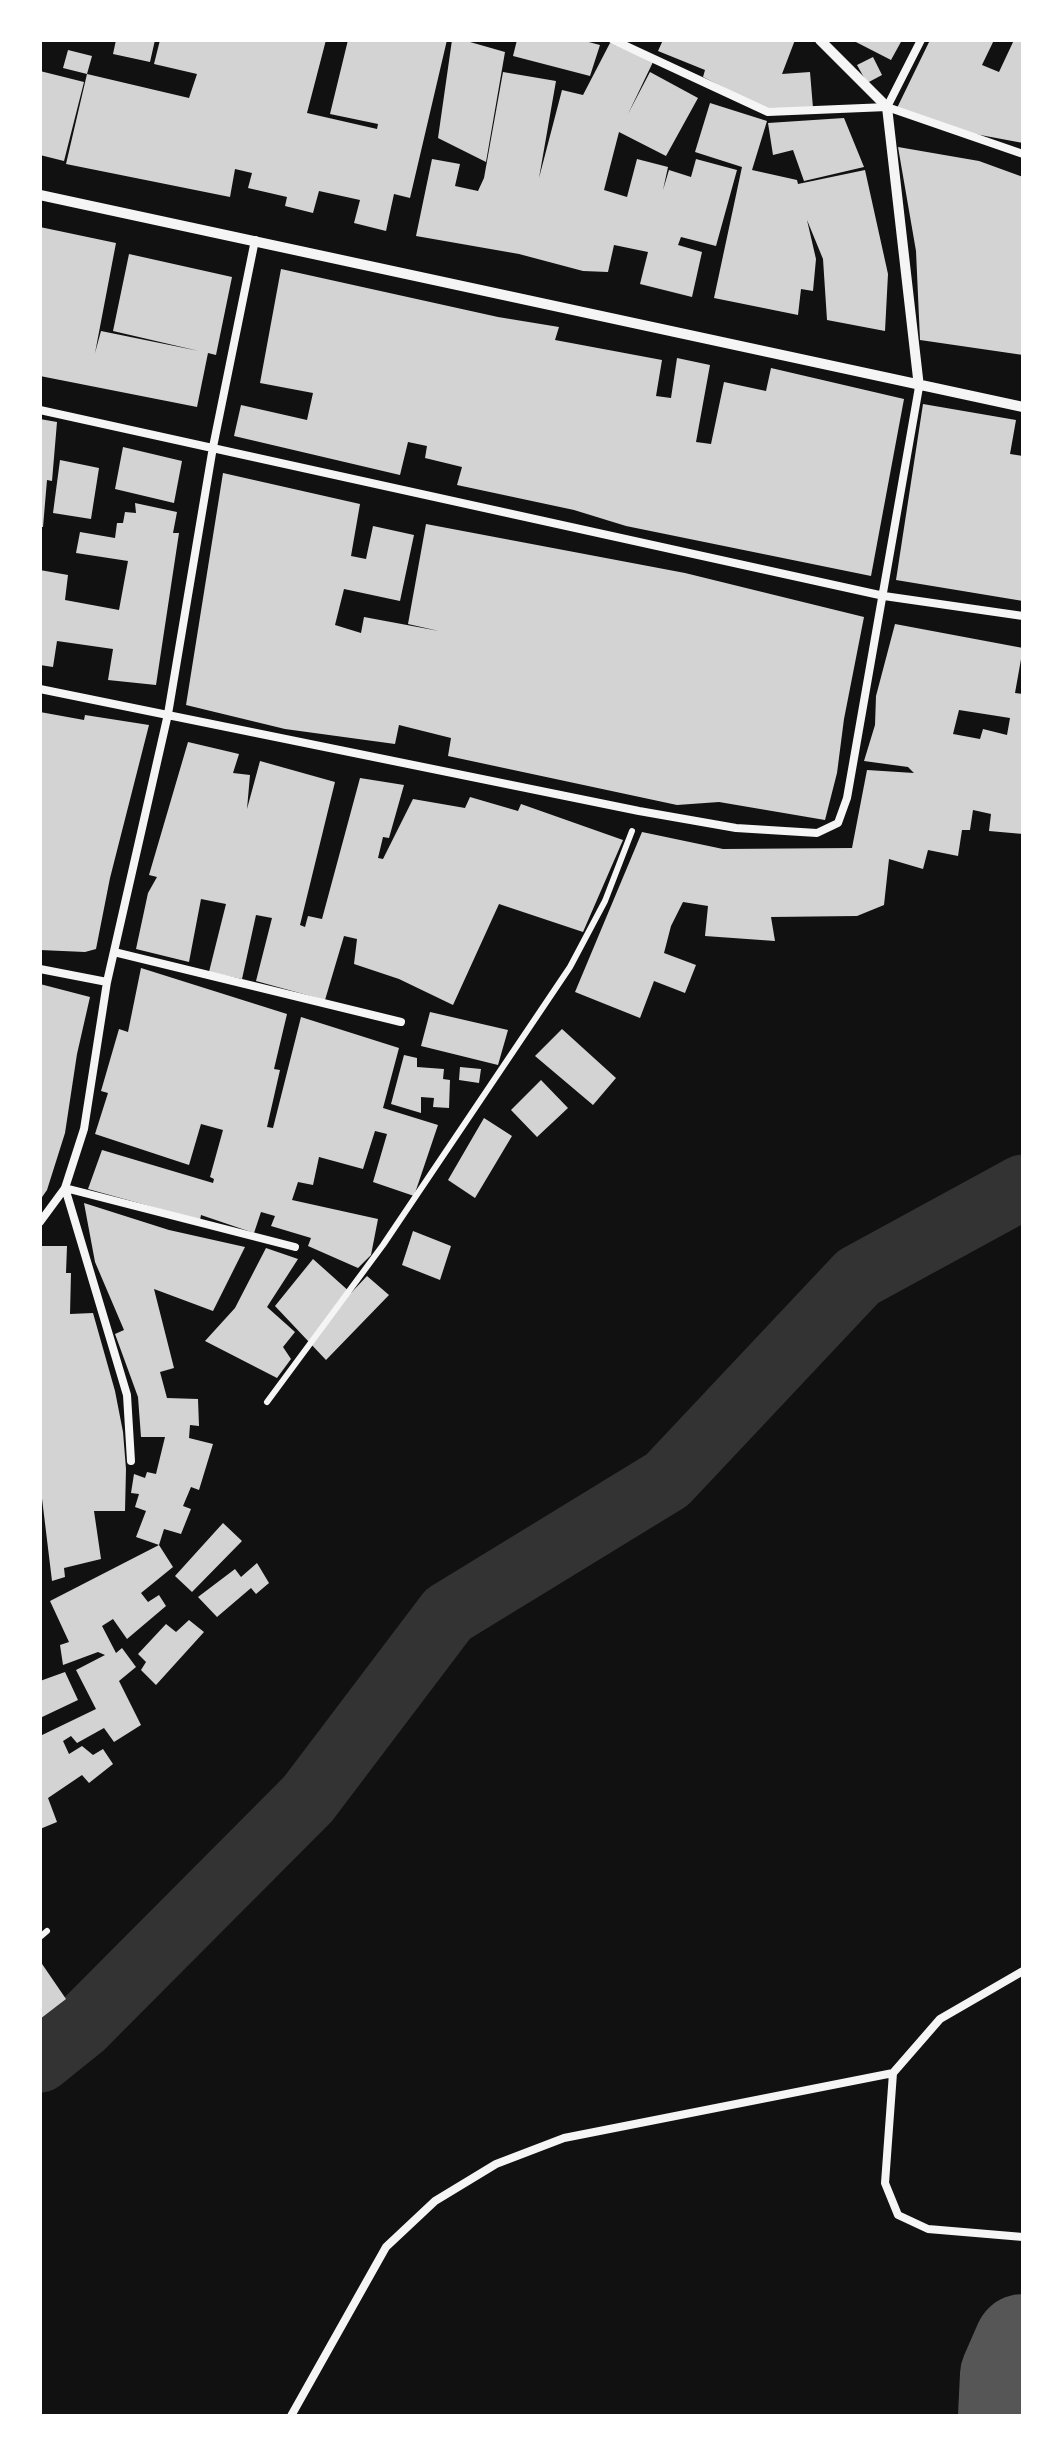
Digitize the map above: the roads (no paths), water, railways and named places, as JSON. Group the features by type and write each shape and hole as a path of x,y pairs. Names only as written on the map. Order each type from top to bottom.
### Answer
{"street":[{"path":"820,40 888,107 919,386"},
{"path":"40,196 1023,407"}],"lane":[{"path":"613,40 768,112 888,107 1023,154"},
{"path":"888,107 921,40"},
{"path":"40,1222 65,1188 84,1129 106,982 168,714 213,447 255,240"},
{"path":"40,689 639,811 736,828 817,833 838,823 847,798 919,386"},
{"path":"40,410 884,596 1023,616"},
{"path":"114,952 400,1022"},
{"path":"40,969 106,982"},
{"path":"65,1188 294,1248"},
{"path":"65,1188 127,1396 130,1461"},
{"path":"291,2416 386,2247 435,2201 496,2164 564,2138 893,2072 940,2020 1023,1971"},
{"path":"893,2072 885,2183 898,2214 928,2229 1023,2236"}],"waterway":[{"path":"40,2060 81,2027 308,1799 448,1614 667,1480 858,1277 1023,1187"}]}
